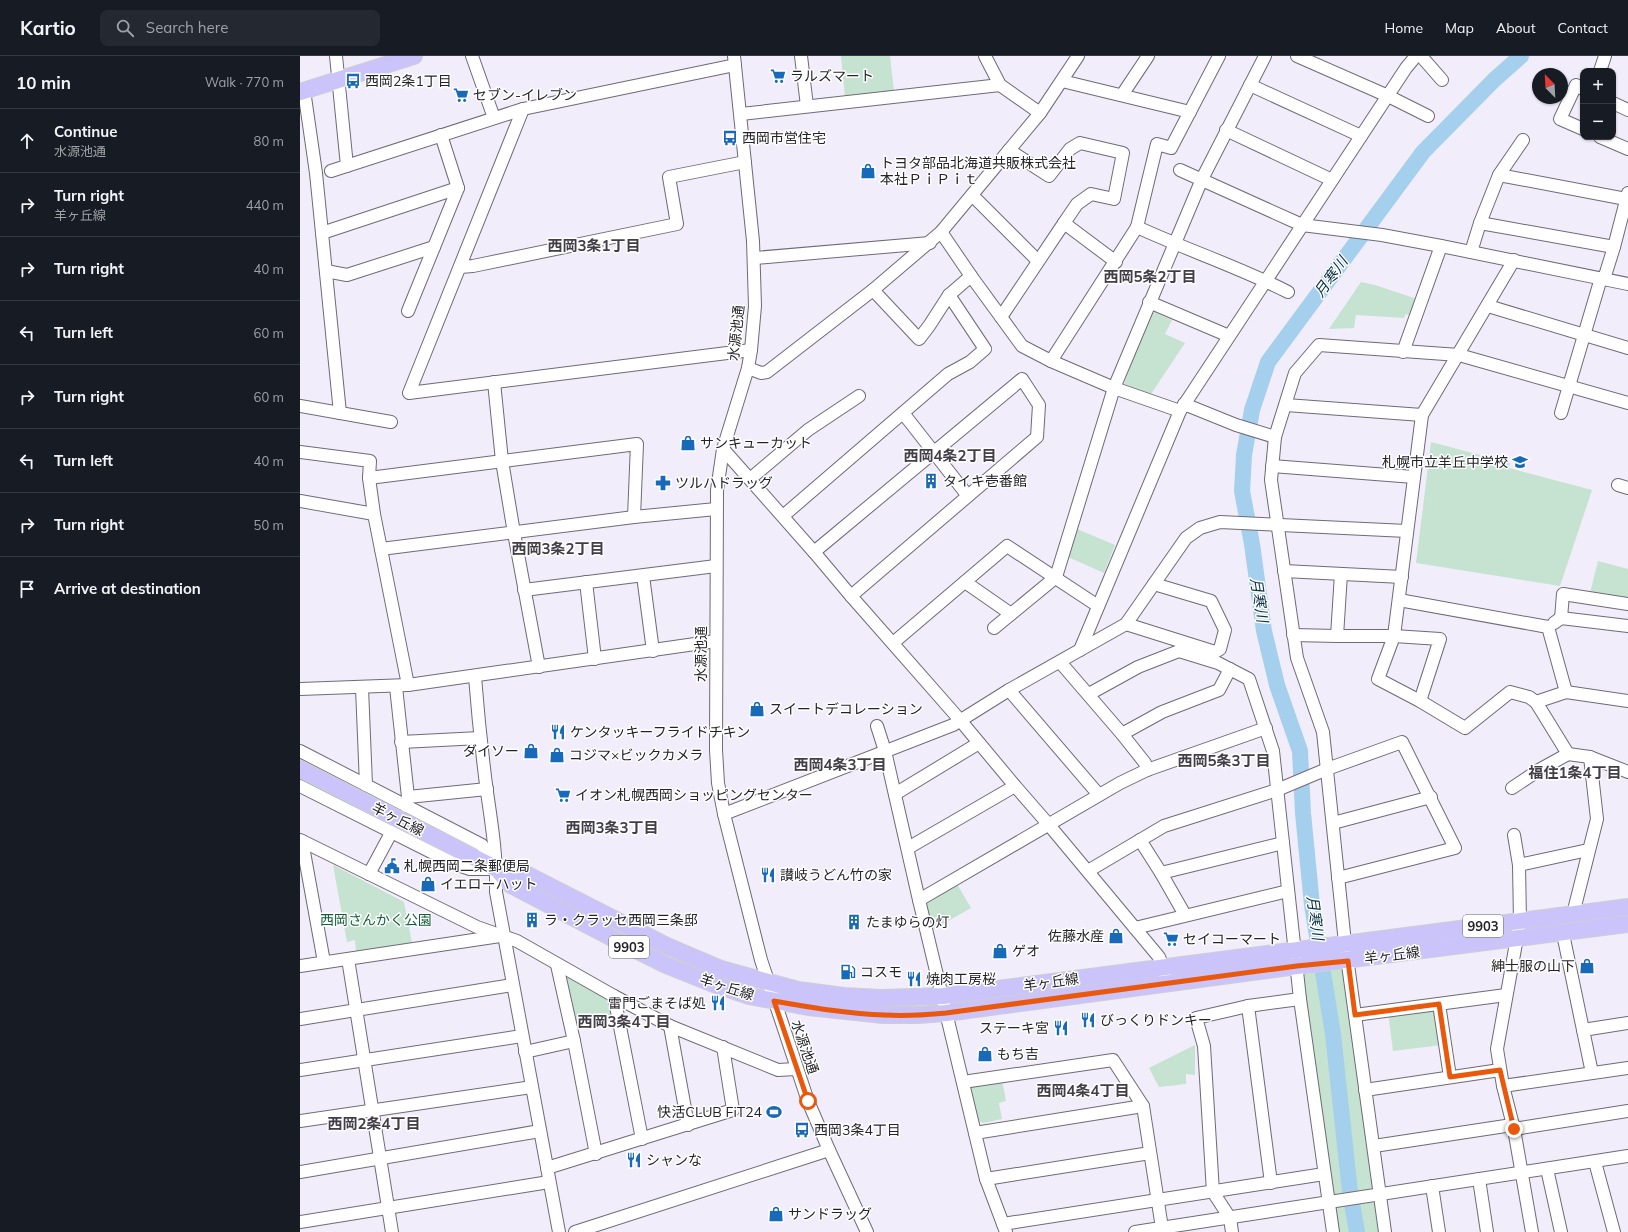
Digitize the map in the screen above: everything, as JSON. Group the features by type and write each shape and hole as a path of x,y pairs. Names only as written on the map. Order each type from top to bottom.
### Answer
{"main road":[{"path":"302,91 414,56"},
{"name":"羊ヶ丘線","path":"300,769 497,869 511,885 640,952 711,983 749,996 808,1007 883,1015 946,1013 1302,966 1563,934 1628,924"},
{"name":"羊ヶ丘線","path":"497,869 512,867 667,946 721,970 798,990 844,996 881,998 943,996 1628,907"}],"street":[{"path":"336,56 347,166"},
{"path":"472,56 494,118"},
{"path":"801,56 807,106"},
{"path":"985,56 1000,85 1040,113"},
{"path":"1122,96 1148,56"},
{"path":"1051,361 1137,228 1157,144 1171,148 1219,56"},
{"path":"994,628 1056,577 1114,388 1202,179 1265,56"},
{"path":"1297,56 1388,96 1428,116"},
{"path":"1080,650 1182,407 1406,68 1416,56"},
{"path":"1421,56 1442,80"},
{"path":"1601,68 1605,56"},
{"path":"748,368 761,373 767,372 873,290 941,232 1040,113 1062,81 1073,58"},
{"path":"331,172 523,109 734,60"},
{"name":"水源池通","path":"734,60 741,114 755,258 755,306 748,368 723,449 719,470 716,509 716,750 718,783 724,814 750,920 768,983 796,1069 829,1150 867,1232"},
{"path":"1062,81 1190,112"},
{"path":"741,114 1000,85"},
{"path":"1250,85 1361,136"},
{"path":"1580,87 1576,85 1560,119 1580,128"},
{"path":"302,91 316,173 340,413"},
{"path":"1615,104 1628,110"},
{"path":"523,109 409,393 751,350"},
{"path":"1226,130 1332,180"},
{"path":"408,311 458,188 440,135"},
{"path":"1471,252 1480,223 1499,175 1523,140"},
{"path":"1607,140 1628,149"},
{"path":"1001,317 1077,204 1091,194 1114,199 1123,153 1080,144 1070,149 1049,176 1009,150"},
{"path":"460,267 473,266 677,224 669,177 745,162"},
{"path":"1180,170 1302,225 1382,235 1514,260 1628,284"},
{"path":"1499,175 1627,196 1614,247 1602,279 1561,413"},
{"path":"322,233 458,188"},
{"path":"972,195 1038,261"},
{"path":"1064,223 1116,262"},
{"path":"1480,223 1614,247"},
{"path":"1137,228 1266,281 1288,292"},
{"path":"941,232 1022,346 1051,361 1114,388 1182,407 1270,436"},
{"path":"755,258 930,242"},
{"path":"1404,352 1442,246"},
{"path":"326,271 347,275 434,247"},
{"path":"1514,260 1422,415 1394,636 1378,678 1465,728 1510,692 1529,697 1536,702 1568,754"},
{"path":"873,290 919,339 949,295 971,276"},
{"path":"783,516 948,374 970,362 985,349 949,295"},
{"path":"1149,302 1228,336"},
{"path":"1488,306 1628,348"},
{"path":"1385,1232 1375,1195 1374,1146 1355,1015 1342,943 1333,823 1321,771 1323,732 1297,658 1284,570 1273,524 1270,436 1286,405 1295,373 1319,345 1459,355 1628,403"},
{"path":"814,552 1022,379 1039,405 1036,437 851,596"},
{"path":"494,382 502,460 524,590 539,667"},
{"path":"750,479 808,430 858,396"},
{"path":"1286,405 1422,415"},
{"path":"300,406 391,422"},
{"path":"903,413 968,496"},
{"path":"369,478 637,444 634,517"},
{"path":"723,449 960,720 1088,871 1159,957 1164,967 1166,984"},
{"path":"300,452 370,461 369,478 374,514 402,686 401,742 408,801"},
{"path":"1272,466 1414,477"},
{"path":"300,501 374,514"},
{"path":"381,550 634,517 716,509"},
{"path":"724,814 953,725 1009,690 1126,624 1186,538 1200,528 1220,522 1233,522 1408,531"},
{"path":"893,643 1007,546 1098,606"},
{"path":"524,590 716,566"},
{"path":"1284,570 1402,577"},
{"path":"1337,636 1341,574"},
{"path":"643,576 653,651"},
{"path":"586,582 595,659"},
{"path":"965,582 1011,614"},
{"path":"1126,624 1215,652 1220,649 1225,630 1211,602 1154,584"},
{"path":"1561,618 1563,594 1628,604"},
{"path":"1399,600 1548,627 1561,618 1628,626"},
{"path":"1548,627 1566,692"},
{"path":"1293,635 1394,636 1440,639 1420,701"},
{"path":"300,689 402,686 475,677 716,641"},
{"path":"1089,694 1138,666 1179,652 1218,663 1249,679 1273,751 1280,788 1283,843 1288,891 1302,966 1300,999 1324,1174 1334,1202 1333,1232"},
{"path":"1060,662 1122,734 1145,763 1147,770"},
{"path":"1122,734 1162,712 1219,690 1230,669"},
{"path":"475,677 480,738 497,869 496,892 512,985 559,1232"},
{"path":"362,688 366,785"},
{"path":"1009,690 1099,795"},
{"path":"1536,702 1566,692 1628,701"},
{"path":"877,726 885,751 908,848 918,900 943,996 974,1133 986,1179 1004,1228 1324,1174"},
{"path":"918,900 1099,795 1147,770 1266,728"},
{"path":"401,742 480,738"},
{"path":"1088,871 1164,826 1280,788 1321,771 1402,742 1431,797 1455,848 1338,878"},
{"path":"894,794 979,743"},
{"path":"300,751 366,785 408,801 482,845 497,869"},
{"path":"1512,788 1539,770 1568,754 1590,757 1628,772"},
{"path":"1573,914 1597,819 1590,757"},
{"path":"300,786 455,864 470,869 497,869"},
{"path":"908,848 1015,786"},
{"path":"408,801 487,789"},
{"path":"1333,823 1431,797"},
{"path":"369,874 391,833"},
{"path":"1514,835 1519,865 1520,921 1497,1050 1532,1232"},
{"path":"1140,840 1185,915"},
{"path":"301,841 477,927 503,935 670,1026 778,1070 796,1069"},
{"path":"301,841 324,962"},
{"path":"1161,873 1283,843"},
{"path":"1519,865 1588,850"},
{"path":"1135,928 1288,891"},
{"path":"1563,934 1592,1073"},
{"path":"300,966 503,935"},
{"path":"348,959 358,1010 392,1232"},
{"path":"557,965 574,1041 596,1154"},
{"path":"300,1019 512,985"},
{"path":"1355,1015 1506,995"},
{"path":"614,996 642,1139"},
{"path":"1232,1232 1230,1218 1213,1192 1204,1046 1196,1018 1248,1006 1300,999"},
{"path":"1439,1004 1450,1077"},
{"path":"1248,1006 1271,1183"},
{"path":"1583,1030 1628,1023"},
{"path":"670,1026 688,1125"},
{"path":"300,1070 522,1036"},
{"path":"525,1052 574,1041"},
{"path":"546,1168 596,1154 733,1110 723,1047"},
{"path":"963,1082 1113,1060 1143,1106 1162,1228"},
{"path":"1503,1086 1628,1068"},
{"path":"1365,1090 1500,1070"},
{"path":"300,1121 532,1087"},
{"path":"974,1133 1143,1106"},
{"path":"1374,1146 1628,1111"},
{"path":"300,1172 540,1131"},
{"path":"575,1232 829,1150"},
{"path":"986,1179 1150,1153"},
{"path":"1135,1232 1162,1228 1180,1228 1230,1218 1628,1156"},
{"path":"1595,1162 1614,1232"},
{"path":"1547,1169 1561,1232"},
{"path":"1479,1179 1487,1232"},
{"path":"300,1222 549,1182"},
{"path":"1432,1186 1439,1232"}],"green space":[{"path":"841,56 890,56 894,91 845,97"},
{"path":"1361,282 1417,299 1411,316 1406,314 1404,318 1356,315 1354,328 1329,329"},
{"path":"1154,312 1172,320 1165,334 1185,343 1151,394 1124,384 1150,313"},
{"path":"1431,442 1510,463 1509,468 1592,490 1560,586 1416,563"},
{"path":"1077,529 1115,545 1104,573 1068,557"},
{"path":"1598,561 1628,569 1628,599 1590,593"},
{"name":"西岡さんかく公園","path":"333,865 404,902 412,943 356,952 355,940 347,942"},
{"path":"957,884 971,908 932,930 926,905 928,901"},
{"path":"1346,969 1381,1232 1338,1232 1303,974"},
{"path":"562,971 606,995 611,1015 575,1022"},
{"path":"1435,1009 1442,1045 1393,1051 1388,1012"},
{"path":"1195,1045 1195,1075 1186,1074 1186,1084 1159,1087 1149,1068"},
{"path":"1002,1080 1006,1101 999,1103 1002,1119 983,1123 979,1121 971,1088 973,1085"}],"waterway":[{"name":"月寒川","path":"1357,1232 1350,1192 1333,1034 1312,905 1303,813 1300,751 1277,685 1264,631 1252,544 1242,491 1244,455 1252,410 1268,362 1423,152 1494,80 1521,56"}],"place":[{"name":"ラルズマート","path":"778,76"},
{"name":"西岡2条1丁目","path":"353,81"},
{"name":"セブン-イレブン","path":"461,95"},
{"name":"西岡市営住宅","path":"730,138"},
{"name":"トヨタ部品北海道共販株式会社 本社ＰｉＰｉｔ","path":"868,171"},
{"name":"サンキューカット","path":"688,443"},
{"name":"札幌市立羊丘中学校","path":"1520,462"},
{"name":"タイキ壱番館","path":"931,481"},
{"name":"ツルハドラッグ","path":"663,483"},
{"name":"スイートデコレーション","path":"757,709"},
{"name":"ケンタッキーフライドチキン","path":"558,732"},
{"name":"ダイソー","path":"531,751"},
{"name":"コジマ×ビックカメラ","path":"557,755"},
{"name":"イオン札幌西岡ショッピングセンター","path":"563,795"},
{"name":"札幌西岡二条郵便局","path":"392,866"},
{"name":"讃岐うどん竹の家","path":"768,875"},
{"name":"イエローハット","path":"428,884"},
{"name":"ラ・クラッセ西岡三条邸","path":"532,920"},
{"name":"たまゆらの灯","path":"854,922"},
{"name":"佐藤水産","path":"1116,936"},
{"name":"セイコーマート","path":"1171,939"},
{"name":"ゲオ","path":"1000,951"},
{"name":"紳士服の山下","path":"1587,966"},
{"name":"コスモ","path":"848,972"},
{"name":"焼肉工房桜","path":"914,979"},
{"name":"雷門ごまそば処","path":"718,1003"},
{"name":"びっくりドンキー","path":"1088,1020"},
{"name":"ステーキ宮","path":"1061,1028"},
{"name":"もち吉","path":"985,1054"},
{"name":"快活CLUB FiT24","path":"774,1112"},
{"name":"西岡3条4丁目","path":"802,1130"},
{"name":"シャンな","path":"634,1160"},
{"name":"サンドラッグ","path":"776,1214"}],"district":[{"name":"西岡3条1丁目","path":"594,246"},
{"name":"西岡5条2丁目","path":"1150,277"},
{"name":"西岡4条2丁目","path":"950,456"},
{"name":"西岡3条2丁目","path":"558,549"},
{"name":"西岡5条3丁目","path":"1224,761"},
{"name":"西岡4条3丁目","path":"840,765"},
{"name":"福住1条4丁目","path":"1575,773"},
{"name":"西岡3条3丁目","path":"612,828"},
{"name":"西岡3条4丁目","path":"624,1022"},
{"name":"西岡4条4丁目","path":"1083,1091"},
{"name":"西岡2条4丁目","path":"374,1124"}],"route":[{"path":"808,1101 774,1001 808,1007 883,1015 918,1015 946,1013 1297,966 1348,961 1355,1015 1439,1004 1450,1077 1500,1070 1514,1129"}]}
